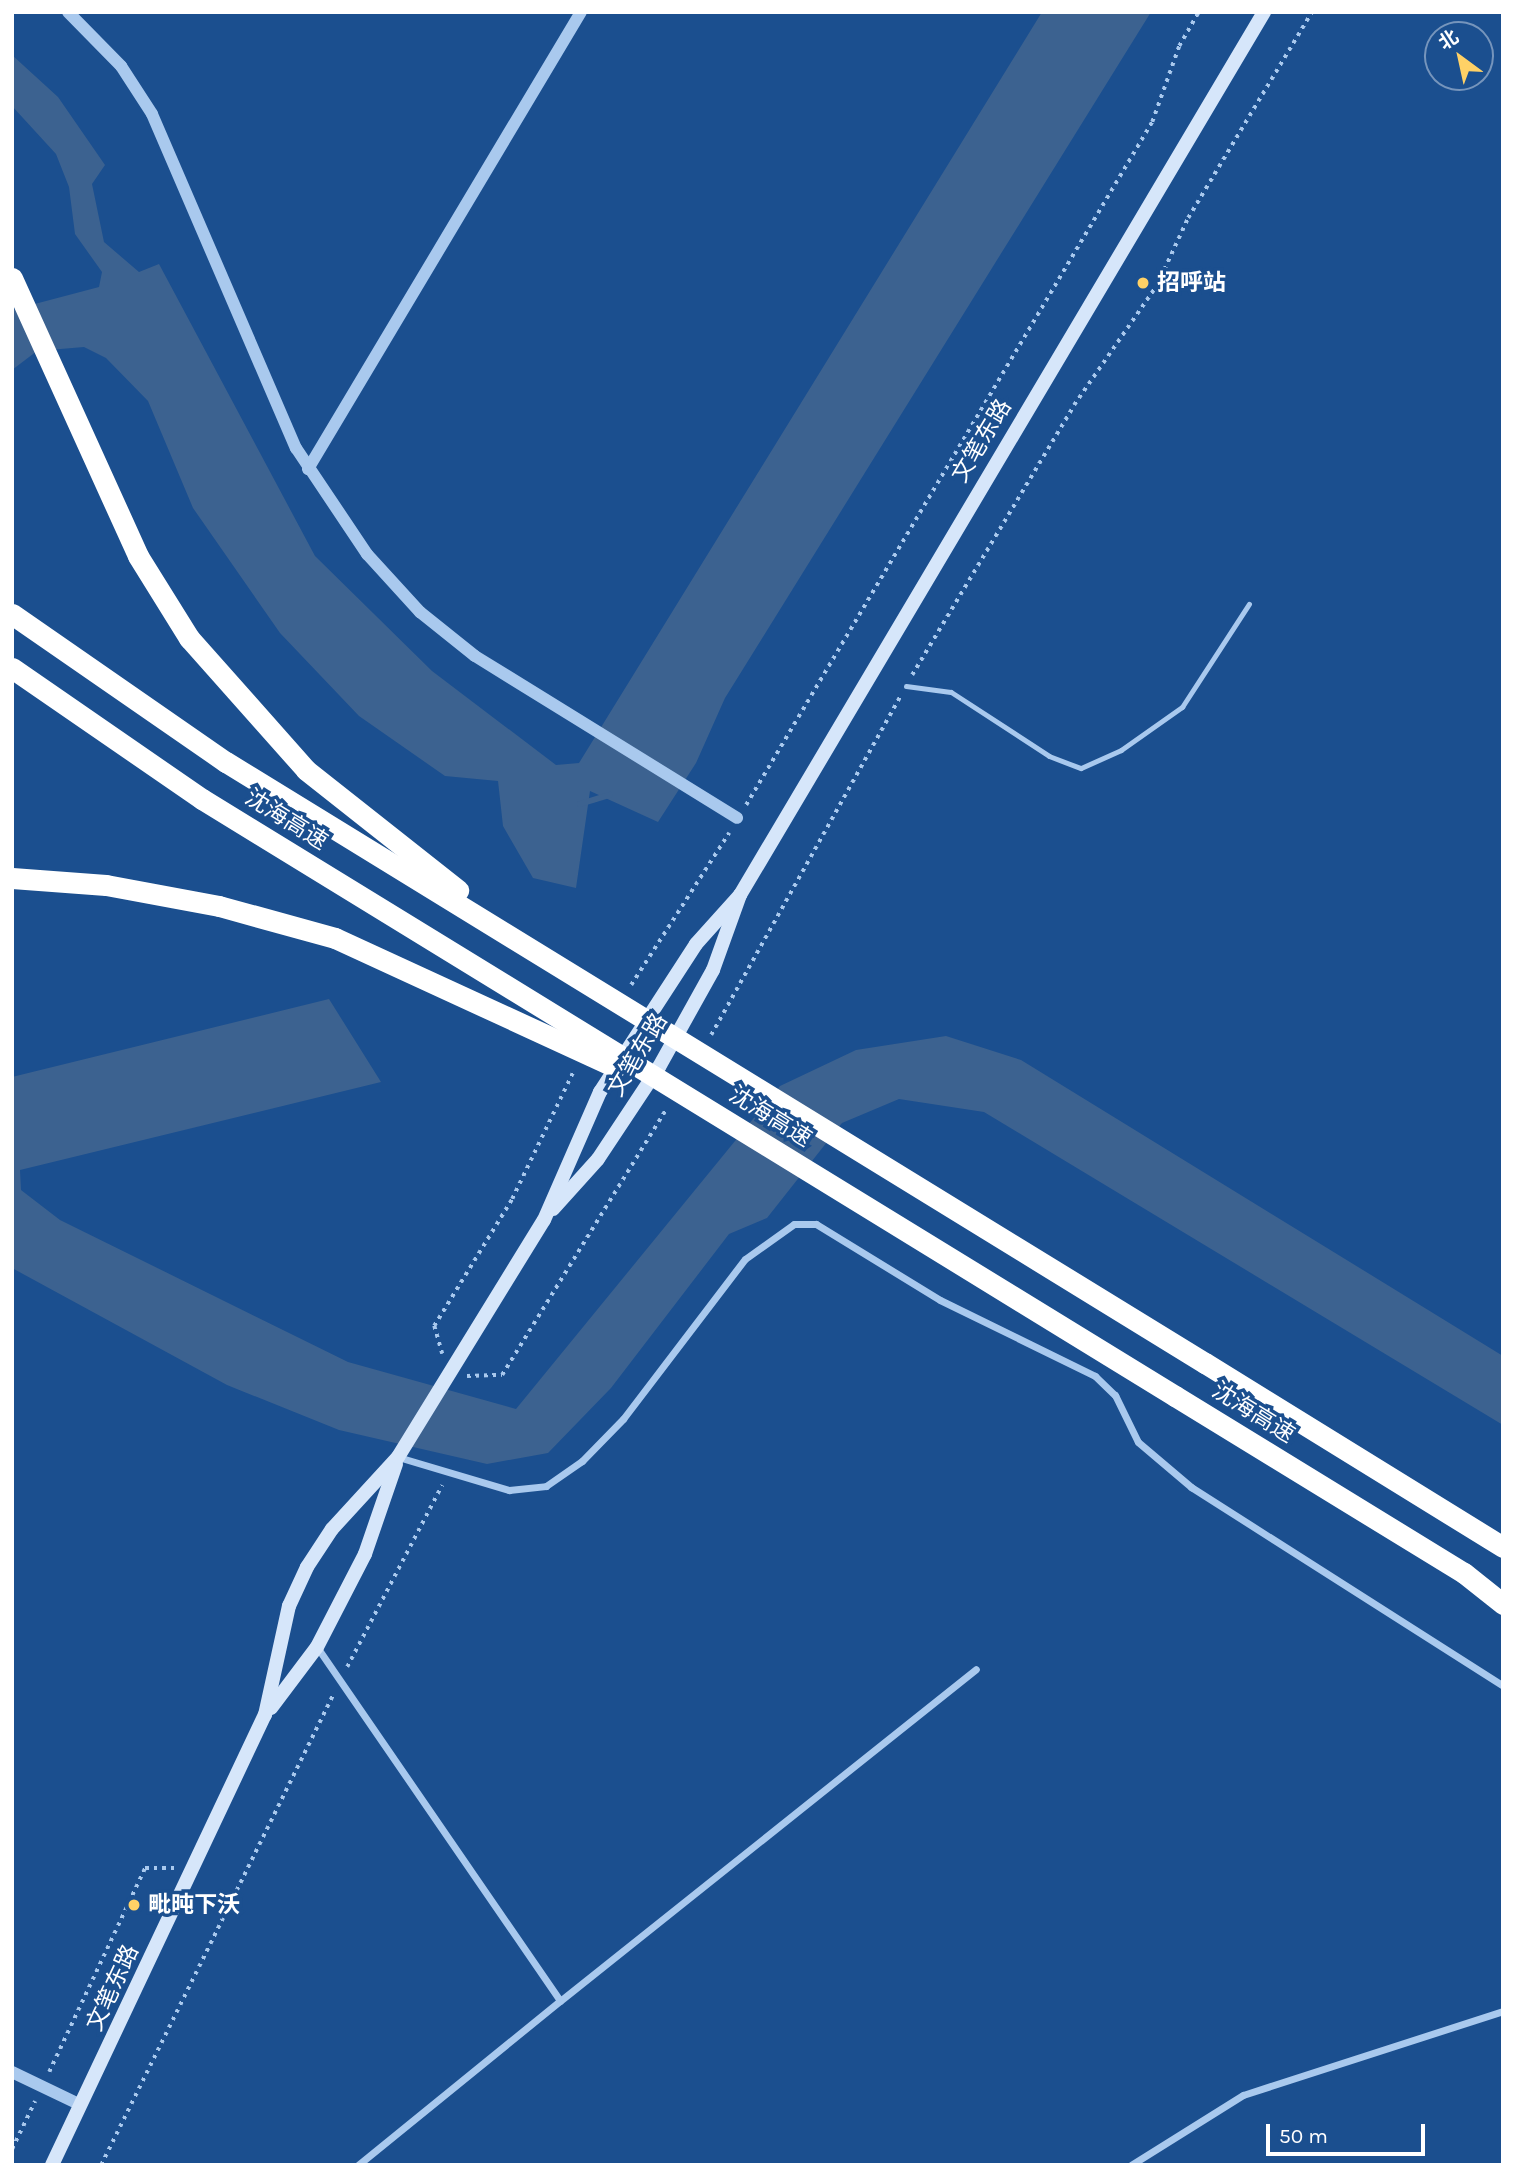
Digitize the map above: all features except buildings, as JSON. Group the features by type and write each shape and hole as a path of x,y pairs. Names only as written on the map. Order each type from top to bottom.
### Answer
{"highway":[{"path":"12,278 138,556 189,638 237,697 306,770 447,883 702,1050"},
{"name":"沈海高速","path":"12,614 226,762 702,1050 1503,1547"},
{"name":"沈海高速","path":"12,668 202,799 1464,1573 1503,1604"},
{"path":"12,878 119,887 335,938 700,1105"}],"main road":[{"name":"文笔东路","path":"544,1220 598,1159 659,1067 713,970 740,895 1264,12"},
{"name":"文笔东路","path":"52,2165 265,1715 289,1606 307,1567 332,1529 398,1457 544,1220 600,1092 696,944 740,895"},
{"name":"文笔东路","path":"265,1715 317,1647 365,1554 398,1457"}],"street":[{"path":"68,12 121,66 165,137 308,469 351,534 420,612 496,671 737,818"},
{"path":"308,469 581,12"},
{"path":"398,1457 509,1490 555,1480 623,1419 745,1259 793,1224 816,1224 916,1287 1095,1376 1115,1395 1138,1442 1191,1487 1503,1686"},
{"path":"317,1647 559,2001"},
{"path":"358,2165 976,1669"},
{"path":"1130,2165 1243,2095 1503,2011"},
{"path":"12,2072 81,2105"}],"lane":[{"path":"906,686 951,692 1049,756 1080,768 1121,750 1182,707 1249,604"}],"path":[{"path":"629,988 737,818 1152,122 1179,46 1199,12"},
{"path":"702,1050 906,686 1074,405 1124,341 1188,218 1312,12"},
{"path":"576,1066 512,1199 434,1325 447,1377 502,1375 675,1095"},
{"path":"101,2165 340,1680 448,1472"},
{"path":"12,2149 145,1868 194,1868"}],"water":[{"path":"1042,12 1151,12 725,698 696,763 658,822 590,791 576,888 533,878 503,826 498,781 445,776 359,716 280,633 193,508 148,401 106,358 84,347 37,351 12,370 12,310 99,287 102,272 75,234 69,187 56,154 12,106 12,55 58,97 105,165 92,184 104,242 139,272 159,264 315,556 432,671 556,765 579,763"},
{"path":"329,999 381,1082 20,1170 21,1190 60,1220 348,1362 516,1409 780,1086 856,1050 946,1036 1021,1060 1503,1356 1503,1425 984,1112 899,1099 842,1123 767,1218 729,1234 611,1388 548,1453 487,1464 339,1430 227,1385 12,1268 12,1077"}],"waterway":[{"path":"580,804 610,795"}],"place":[{"name":"招呼站","path":"1143,283"},
{"name":"毗旽下沃","path":"134,1905"}]}
